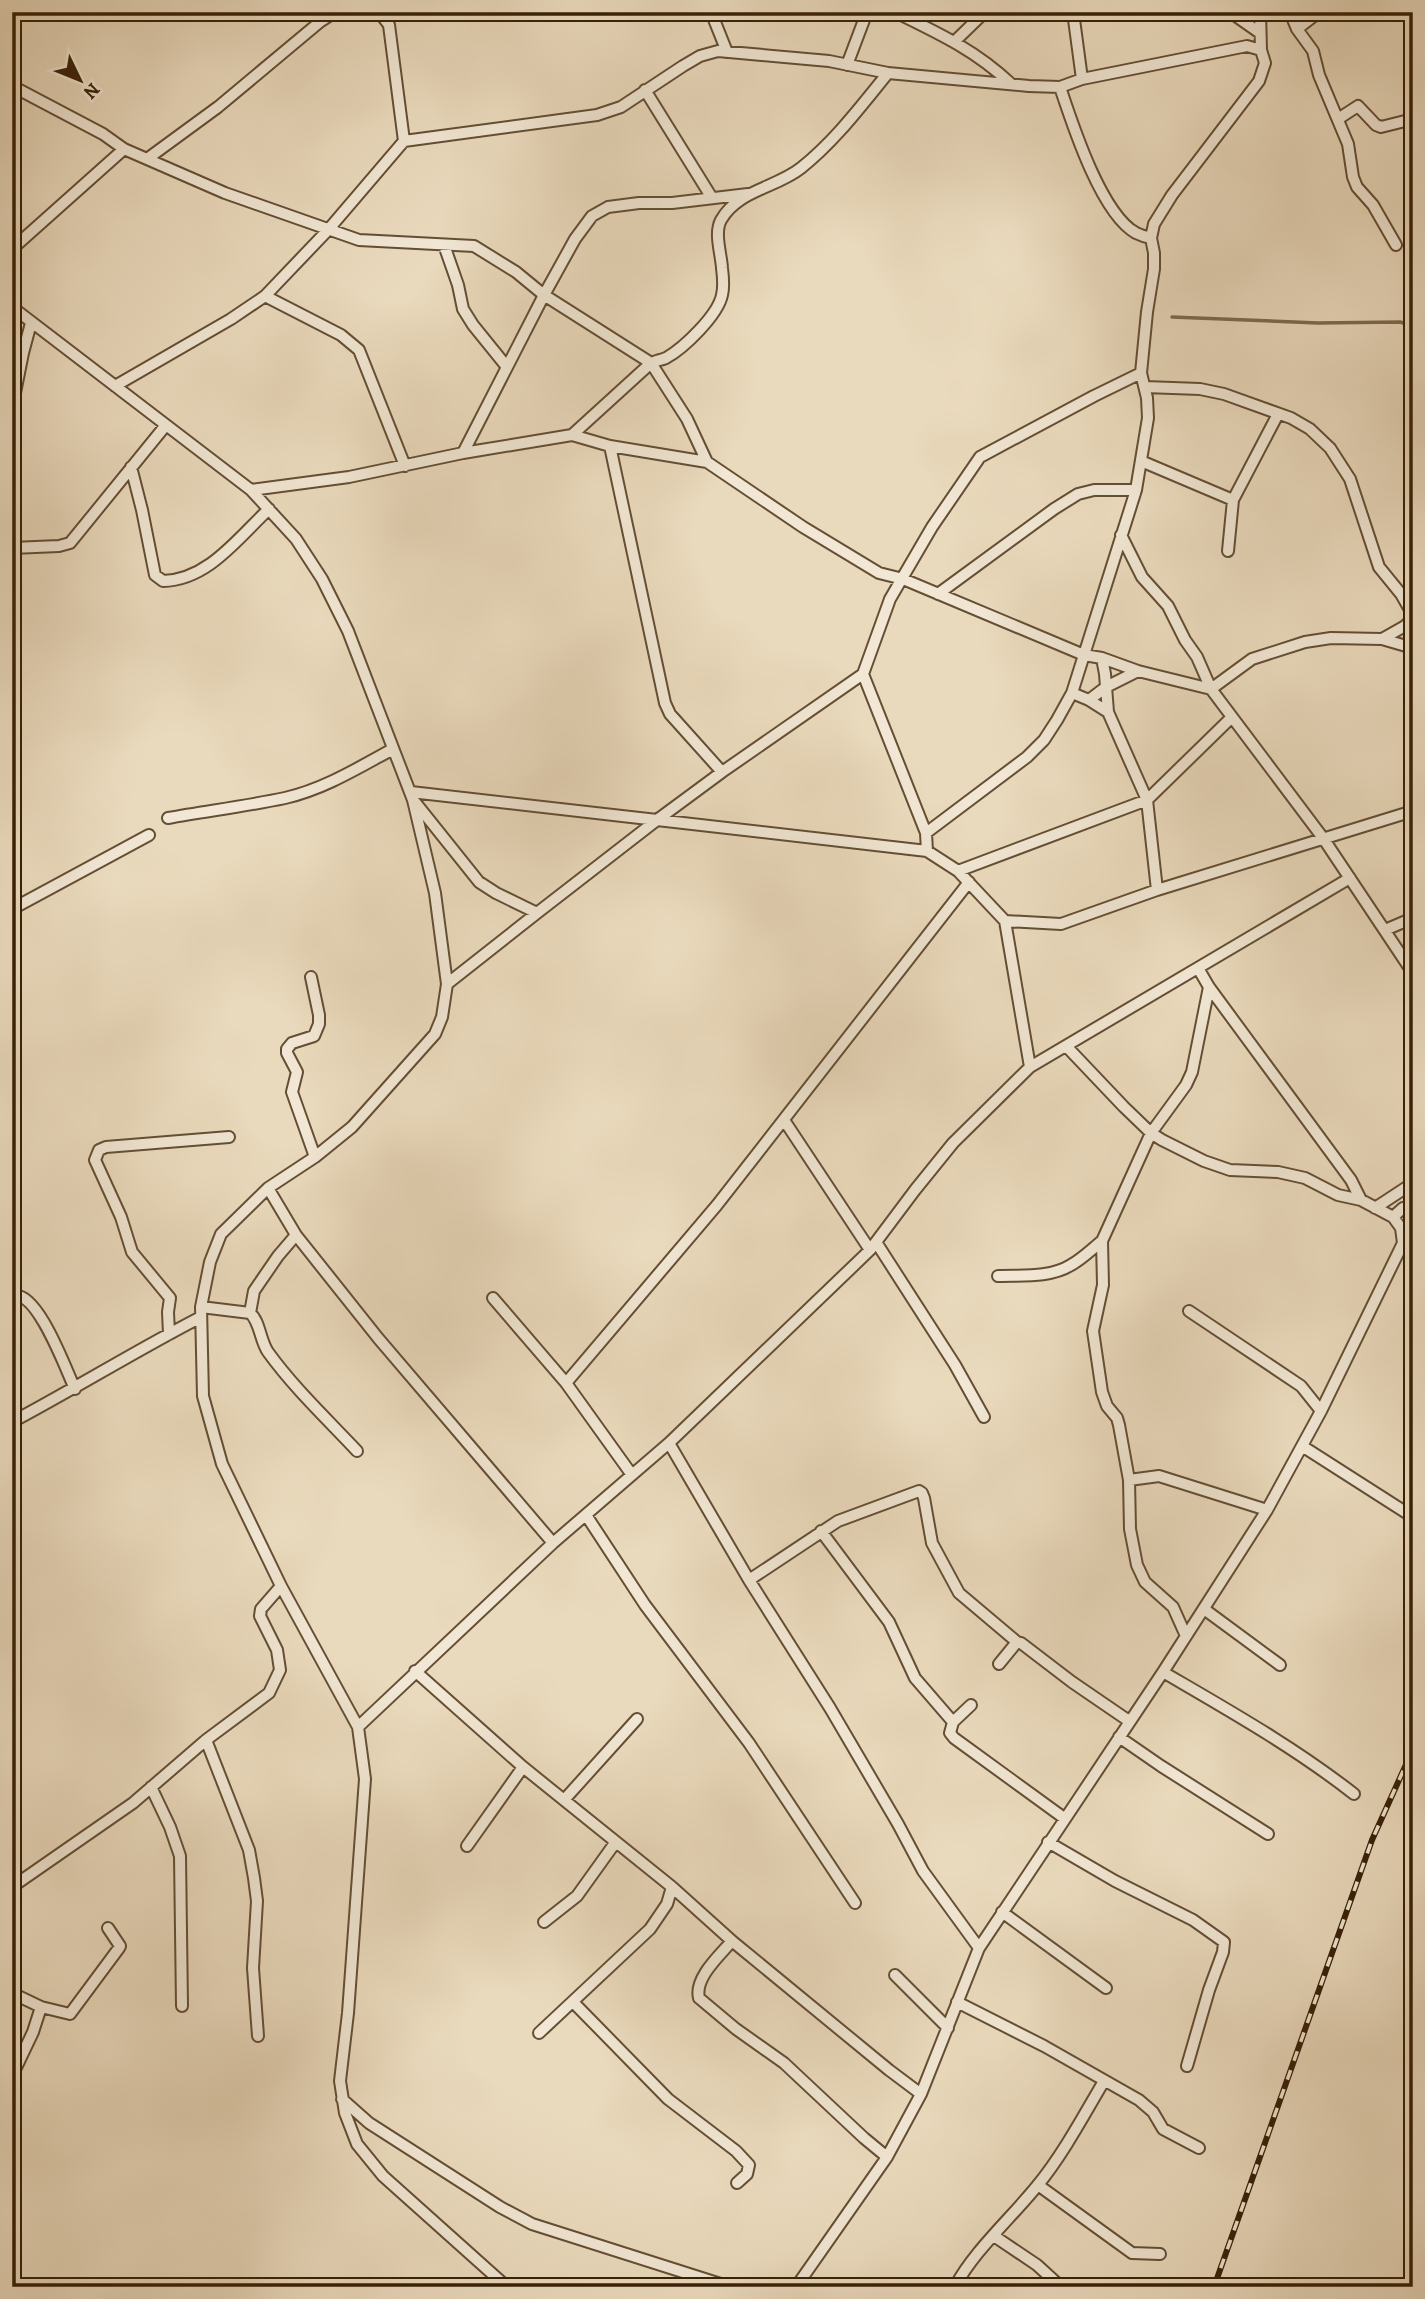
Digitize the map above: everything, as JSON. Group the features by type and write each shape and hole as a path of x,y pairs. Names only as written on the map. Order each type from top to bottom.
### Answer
{"street":[{"path":"147,159 218,107 335,12"},
{"path":"379,12 389,25 404,141"},
{"path":"711,12 727,52"},
{"path":"847,65 867,12"},
{"path":"895,12 955,41 1010,83"},
{"path":"955,41 985,12"},
{"path":"1073,12 1083,79"},
{"path":"1230,12 1260,33"},
{"path":"926,833 1027,757 1044,740 1072,693 1136,489 1141,461 1148,418 1141,373 1154,270 1154,224 1172,195 1259,81 1265,63 1261,50 1260,12"},
{"path":"1290,12 1297,29 1313,51 1319,75 1348,144 1357,187 1373,205 1396,245"},
{"path":"1297,29 1318,12"},
{"path":"115,386 231,319 265,296 328,230 404,141 597,115 621,107 700,56 718,51 847,65 888,73 1060,87 1083,79 1247,46 1261,50"},
{"path":"572,435 650,363 666,358 692,337 711,316 722,296 719,223 730,207 799,170 834,138 888,73"},
{"path":"12,86 103,134 124,149 225,193 328,230 359,240 474,246 650,363 677,402 707,462"},
{"path":"1060,87 1095,181 1123,223 1135,233 1152,238"},
{"path":"645,90 712,198"},
{"path":"1338,119 1357,106 1381,127 1413,119"},
{"path":"12,249 124,149"},
{"path":"463,453 544,295 575,239 592,216 608,207 751,194"},
{"path":"444,245 463,309 507,367"},
{"path":"265,296 341,335 359,349 405,466"},
{"path":"12,307 251,490 296,539 322,579 348,631 412,796 435,893 447,984 442,1017 435,1034 352,1127 315,1157 268,1188 221,1234 210,1262 201,1312 203,1396 222,1464 281,1586 358,1727 365,1779 348,2013 340,2081 345,2113 357,2144 383,2176 508,2287"},
{"path":"12,408 31,323"},
{"path":"447,984 657,820 863,674 890,599 932,527 980,457 1141,373"},
{"path":"1145,387 1200,389 1224,394 1279,414 1310,429 1330,448 1350,479 1380,567 1401,594 1413,617 1405,626 1382,639"},
{"path":"1228,551 1233,500 1279,414"},
{"path":"12,548 70,543 166,425"},
{"path":"251,490 349,477 463,453 572,435 610,446 707,462 803,527 879,573 903,579 1084,655 1211,689"},
{"path":"610,446 665,703 670,713 722,772"},
{"path":"1141,461 1233,500"},
{"path":"131,467 155,575 163,581 190,576 208,567 269,509"},
{"path":"938,594 1078,494 1094,490 1136,489"},
{"path":"1121,536 1142,577 1168,606 1197,657 1211,689 1322,838 1413,973"},
{"path":"1211,689 1252,659 1305,642 1331,638 1382,639 1413,649"},
{"path":"1102,658 1108,712 1147,800 1157,890"},
{"path":"1089,700 1106,687 1138,671"},
{"path":"863,674 926,833 927,851"},
{"path":"1072,693 1108,712"},
{"path":"958,871 1147,800 1232,717"},
{"path":"168,818 285,798 351,773 393,749"},
{"path":"412,796 657,820 927,851 958,871 1005,921 1030,1067"},
{"path":"412,796 479,882 537,913"},
{"path":"1005,921 1061,924 1157,890 1413,811"},
{"path":"12,909 149,835"},
{"path":"358,1727 553,1543 668,1443 873,1246 953,1143 1030,1067 1350,878"},
{"path":"566,1382 717,1205 969,882"},
{"path":"1385,930 1413,918"},
{"path":"1198,968 1209,987 1351,1180 1362,1200"},
{"path":"311,977 319,1024 314,1036 292,1043 287,1053 297,1072 292,1092 315,1157"},
{"path":"1186,1636 1173,1607 1145,1581 1137,1564 1130,1529 1129,1480 1119,1425 1107,1406 1096,1359 1093,1331 1103,1285 1102,1241 1151,1133 1192,1073 1209,987"},
{"path":"796,2287 887,2157 920,2094 979,1948 1163,1672 1267,1510 1321,1411 1404,1243 1401,1228 1393,1217 1362,1200 1338,1195 1305,1178 1278,1172 1230,1170 1204,1161 1151,1133 1067,1047"},
{"path":"784,1120 955,1365 984,1417"},
{"path":"169,1334 170,1298 132,1252 121,1217 95,1160 99,1150 106,1147 229,1137"},
{"path":"1375,1208 1413,1183"},
{"path":"268,1188 296,1235 378,1338 553,1543"},
{"path":"1393,1217 1403,1208 1413,1210"},
{"path":"250,1313 254,1291 296,1235"},
{"path":"998,1276 1057,1272 1070,1266 1102,1241"},
{"path":"12,1296 18,1294 26,1297 41,1316 75,1389"},
{"path":"493,1298 566,1382 632,1475"},
{"path":"1189,1311 1301,1386 1321,1411"},
{"path":"12,1422 75,1389 201,1312 250,1313 254,1316 267,1350 357,1451"},
{"path":"668,1443 749,1580 830,1708 923,1871 979,1948"},
{"path":"1302,1446 1413,1517"},
{"path":"1129,1480 1159,1476 1267,1510"},
{"path":"749,1580 838,1521 890,1501 922,1493 932,1543 959,1594 1017,1642 1129,1721"},
{"path":"586,1515 645,1605 749,1743 855,1903"},
{"path":"821,1531 889,1622 915,1678 953,1722"},
{"path":"12,1887 133,1802 206,1740 269,1693 279,1670 277,1650 260,1616 261,1609 281,1586"},
{"path":"1204,1609 1280,1665"},
{"path":"999,1664 1017,1642"},
{"path":"415,1671 523,1767 672,1887 732,1941 920,2094"},
{"path":"1163,1672 1320,1767 1354,1794"},
{"path":"971,1705 953,1722 950,1733 954,1738 1064,1818"},
{"path":"564,1800 637,1719"},
{"path":"1119,1737 1268,1834"},
{"path":"206,1740 248,1850 254,1878 257,1901 253,1968 258,2036"},
{"path":"467,1846 523,1767"},
{"path":"151,1787 180,1856 182,2006"},
{"path":"1048,1842 1115,1881 1193,1920 1224,1942 1187,2066"},
{"path":"544,1922 577,1896 615,1843"},
{"path":"539,2033 650,1929 667,1904 672,1887"},
{"path":"1002,1912 1106,1988"},
{"path":"12,1993 41,2007 68,2015 72,2013 120,1946 108,1928"},
{"path":"732,1941 701,1981 699,1998 736,2029 784,2063 887,2157"},
{"path":"895,1975 948,2028"},
{"path":"573,2002 668,2099 736,2151 749,2165 747,2174 737,2183"},
{"path":"957,2002 1044,2046 1139,2100 1153,2112 1163,2129 1199,2148"},
{"path":"12,2076 33,2032 41,2007"},
{"path":"955,2287 965,2269 1038,2185 1104,2081"},
{"path":"342,2099 369,2123 500,2207 532,2224 730,2287"},
{"path":"1038,2185 1132,2253 1160,2254"},
{"path":"994,2236 1037,2265 1061,2287"}],"waterway":[{"path":"1172,317 1318,323 1400,322 1413,326"}],"railway":[{"path":"1214,2287 1372,1840 1413,1749"}]}
